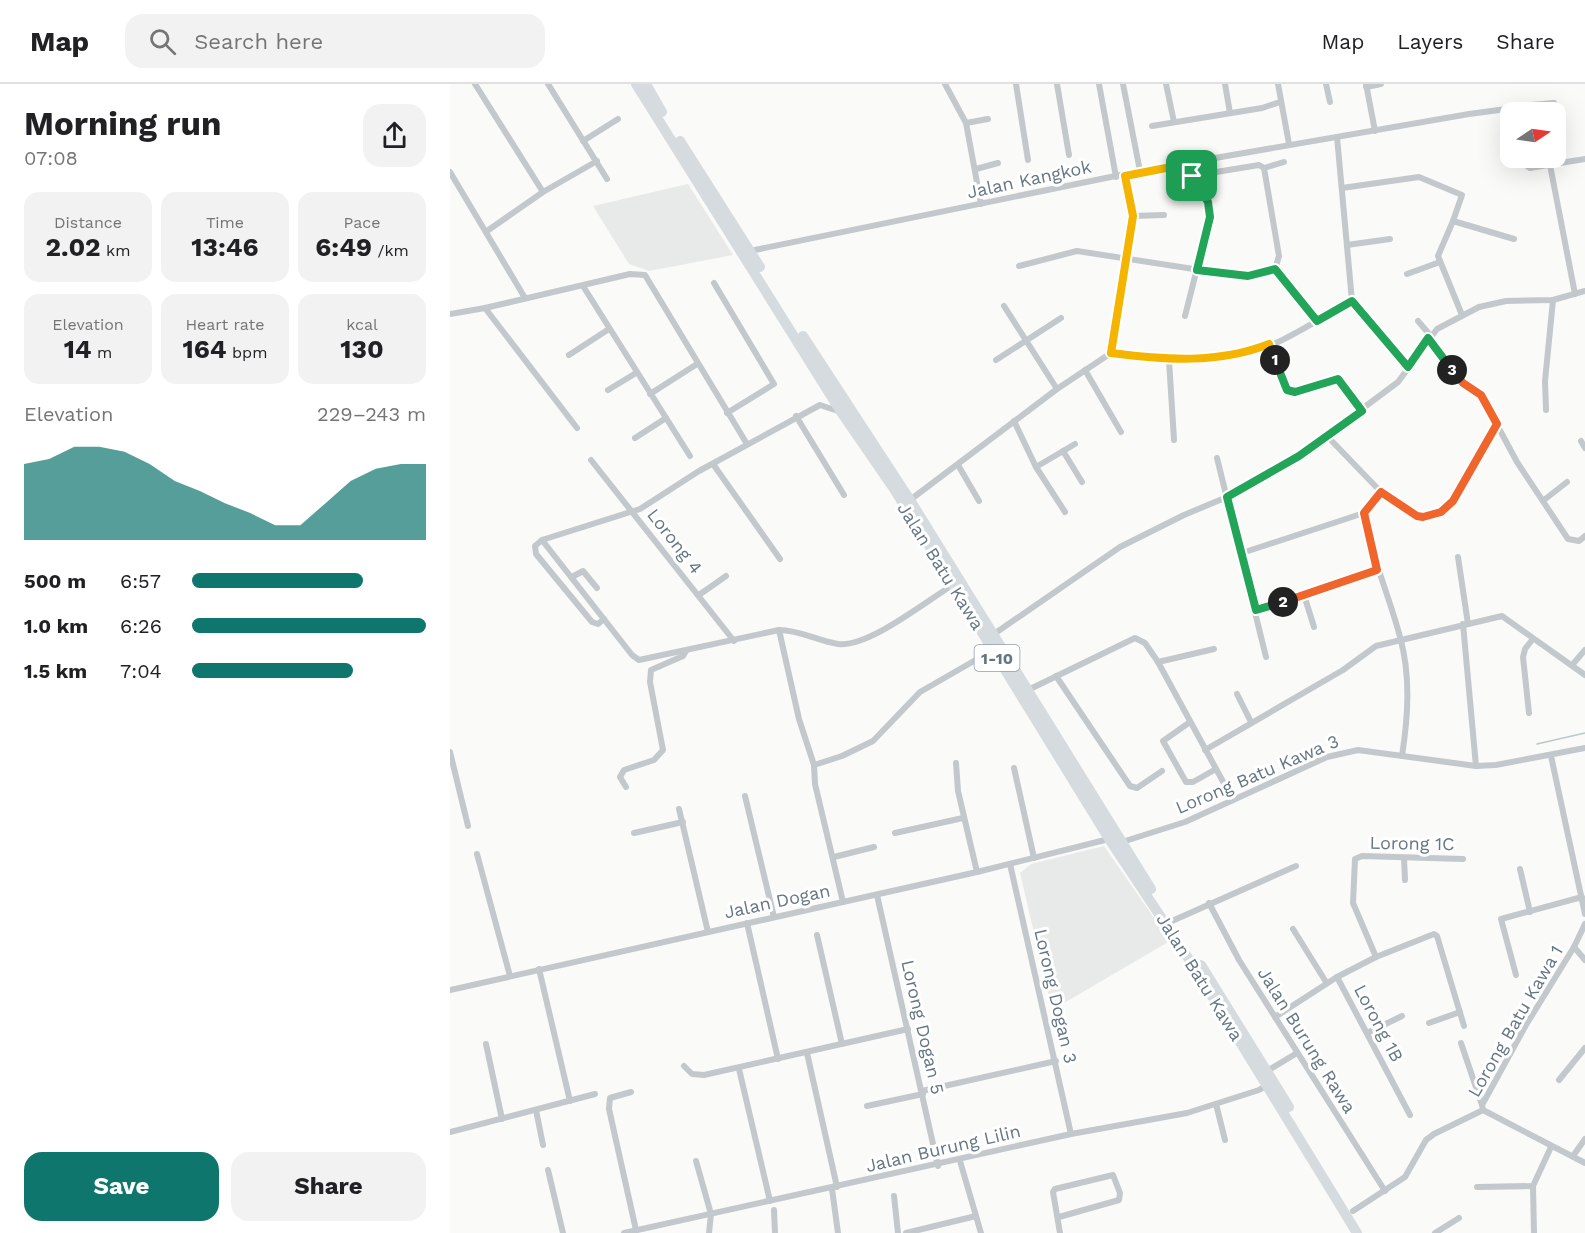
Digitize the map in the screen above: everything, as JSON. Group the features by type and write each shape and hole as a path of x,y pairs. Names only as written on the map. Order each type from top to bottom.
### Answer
{"highway":[{"name":"Jalan Batu Kawa","path":"636,84 843,415 894,489 1109,839 1163,919 1358,1233"},
{"name":"Jalan Batu Kawa","path":"646,84 854,417 910,500 994,634 1121,842 1267,1071 1365,1233"}],"street":[{"path":"475,84 543,192"},
{"path":"548,84 608,179"},
{"path":"946,84 966,123 981,204"},
{"path":"1016,84 1028,160"},
{"path":"1057,84 1069,155"},
{"path":"1099,84 1116,177"},
{"path":"1123,84 1140,171"},
{"path":"1166,84 1174,122"},
{"path":"1225,84 1230,112"},
{"path":"1278,84 1289,144"},
{"path":"1326,84 1330,102"},
{"path":"1375,131 1366,86 1381,84"},
{"path":"1152,126 1280,102"},
{"name":"Jalan Kangkok","path":"750,251 1125,176 1140,171 1469,114 1500,111"},
{"path":"583,141 618,118"},
{"path":"966,123 988,119"},
{"path":"1337,137 1352,301 1408,367"},
{"path":"1566,162 1585,159"},
{"path":"486,231 543,192 597,161"},
{"path":"1265,171 1284,162"},
{"path":"976,169 998,163"},
{"path":"1181,165 1192,176 1208,202 1210,217 1185,316"},
{"path":"1192,176 1259,165 1265,171 1279,256 1275,269"},
{"path":"1551,168 1575,294"},
{"path":"450,172 525,298"},
{"path":"1111,353 1128,259 1133,216 1125,176"},
{"path":"1342,188 1419,177 1462,195 1453,222 1439,249 1440,262 1462,315"},
{"path":"1133,216 1164,214"},
{"path":"1453,222 1514,239"},
{"path":"1347,245 1390,239"},
{"path":"1019,266 1077,251 1248,276 1275,269"},
{"path":"1407,274 1440,262"},
{"path":"1275,269 1317,321"},
{"path":"450,314 584,286 637,272 645,275 747,444"},
{"path":"714,283 774,384 727,413"},
{"path":"584,286 636,373 690,456"},
{"path":"994,634 1120,548 1184,515 1227,497 1299,456 1398,382 1429,336 1462,315 1479,307 1506,301 1553,300 1585,291"},
{"path":"1546,410 1553,300"},
{"path":"910,500 1085,369 1111,353 1169,360 1245,354 1317,321 1352,301"},
{"path":"1004,306 1058,389"},
{"path":"485,308 577,428"},
{"path":"996,360 1061,318"},
{"path":"1418,321 1463,383 1481,395 1517,462 1568,539 1579,541 1585,536"},
{"path":"569,355 609,329"},
{"path":"1269,344 1287,390 1295,392 1338,379 1362,411"},
{"path":"1169,360 1174,440"},
{"path":"650,394 697,364"},
{"path":"1085,369 1121,432"},
{"path":"608,390 636,373"},
{"path":"819,376 824,392 820,405"},
{"path":"604,619 598,624 592,622 536,554 535,546 542,540 634,512 747,444 820,405 831,407 843,415"},
{"path":"796,416 844,495"},
{"path":"635,438 666,418"},
{"path":"1014,422 1036,466 1065,512"},
{"path":"1327,436 1381,492 1417,516 1423,517 1441,512 1453,501 1497,424"},
{"path":"1581,441 1585,448"},
{"path":"1036,466 1075,444"},
{"path":"1063,451 1082,482"},
{"path":"1217,458 1266,657"},
{"name":"Lorong 4","path":"591,460 734,641"},
{"path":"713,464 780,559"},
{"path":"958,465 979,501"},
{"path":"1544,500 1567,482"},
{"path":"1242,553 1364,513 1381,492"},
{"path":"1364,513 1377,570 1401,639 1408,715 1402,756"},
{"path":"542,540 632,655 639,660 779,630 791,630 838,644 860,642 953,585"},
{"path":"1458,557 1466,624 1476,766"},
{"path":"1256,610 1377,570"},
{"path":"572,577 583,571 597,588"},
{"path":"699,595 726,576"},
{"path":"1304,595 1314,627"},
{"path":"1205,750 1343,670 1376,646 1502,615 1532,639 1573,664 1585,675"},
{"path":"779,630 799,719 813,765 815,784 843,902"},
{"path":"1028,690 1135,638 1145,643 1158,662 1233,800"},
{"path":"1529,713 1523,657 1532,639"},
{"path":"1158,662 1214,648"},
{"path":"813,765 873,741 920,692 993,650"},
{"path":"1573,664 1585,650"},
{"path":"626,787 620,777 624,770 654,760 663,750 650,682 651,670 683,656 686,651"},
{"path":"1056,676 1130,786 1137,788 1162,771"},
{"path":"1237,694 1251,722"},
{"path":"1190,722 1163,741 1186,782 1193,782 1215,769"},
{"name":"Lorong Batu Kawa 3","path":"1121,842 1185,822 1327,758 1350,750 1476,766 1551,756 1585,748"},
{"path":"450,752 468,826"},
{"path":"1551,756 1585,914"},
{"path":"956,763 963,818 977,872"},
{"path":"1014,768 1034,858"},
{"path":"744,796 774,917"},
{"path":"680,809 708,932"},
{"path":"895,833 963,818"},
{"path":"634,833 683,822"},
{"name":"Jalan Dogan","path":"450,990 977,872 1109,839"},
{"path":"834,857 873,847"},
{"path":"477,854 510,976"},
{"name":"Lorong 1C","path":"1376,957 1353,903 1355,859 1362,856 1463,859"},
{"path":"1404,858 1405,880"},
{"name":"Lorong Dogan 3","path":"1010,864 1071,1134"},
{"path":"1172,921 1296,866"},
{"path":"1520,869 1530,912"},
{"name":"Lorong Dogan 5","path":"877,894 938,1166"},
{"path":"1516,975 1501,919 1582,897"},
{"name":"Jalan Burung Rawa","path":"1209,903 1239,960 1385,1191"},
{"path":"747,923 778,1059"},
{"name":"Lorong Batu Kawa 1","path":"1353,1211 1405,1177 1426,1140 1482,1107 1526,1025 1574,947 1585,924"},
{"path":"1293,929 1326,982"},
{"name":"Lorong 1B","path":"1410,1115 1337,977 1376,957 1434,933 1460,1012"},
{"path":"818,935 842,1044"},
{"path":"1574,947 1585,960"},
{"path":"539,969 570,1101"},
{"path":"1275,1017 1337,977"},
{"path":"1429,1023 1460,1012 1464,1026"},
{"path":"1367,1033 1402,1016"},
{"path":"684,1066 697,1075 739,1069 908,1029"},
{"path":"1461,1043 1482,1107 1551,1147 1585,1163"},
{"path":"486,1044 502,1119"},
{"path":"1559,1080 1585,1048"},
{"path":"807,1053 835,1188 838,1233"},
{"path":"1267,1071 1297,1053"},
{"path":"867,1106 1056,1061"},
{"path":"739,1069 770,1201"},
{"name":"Jalan Burung Lilin","path":"624,1233 938,1166 1071,1134 1187,1113 1267,1085"},
{"path":"631,1092 610,1098 609,1109 636,1230"},
{"path":"450,1132 595,1094"},
{"path":"1216,1104 1225,1140"},
{"path":"536,1110 543,1145"},
{"path":"1573,1156 1585,1139"},
{"path":"1534,1233 1533,1186 1551,1147"},
{"path":"696,1161 711,1214 709,1233"},
{"path":"960,1161 981,1233"},
{"path":"548,1170 563,1233"},
{"path":"1059,1217 1119,1200 1120,1193 1113,1175 1055,1189 1053,1192 1060,1230"},
{"path":"1477,1187 1533,1186"},
{"path":"894,1196 898,1233"},
{"path":"774,1210 775,1233"},
{"path":"906,1233 976,1216"},
{"path":"1435,1233 1459,1218"}],"shaded area":[{"path":"688,184 733,255 649,271 629,264 593,206"},
{"path":"1104,846 1170,941 1052,1010 1020,873 1031,864"}],"waterway":[{"path":"1537,744 1585,733"}],"route":[{"path":"1181,165 1192,176 1208,202 1210,217 1197,270 1248,276 1275,269 1317,321 1352,301 1408,367 1428,338 1463,383 1481,395 1497,424 1448,508 1434,515 1417,516 1381,492 1364,513 1377,570 1256,610 1227,497 1299,456 1362,411 1338,379 1295,392 1287,390 1269,344 1245,354 1169,360 1111,353 1128,259 1133,216 1125,176 1140,171 1181,165"}]}
